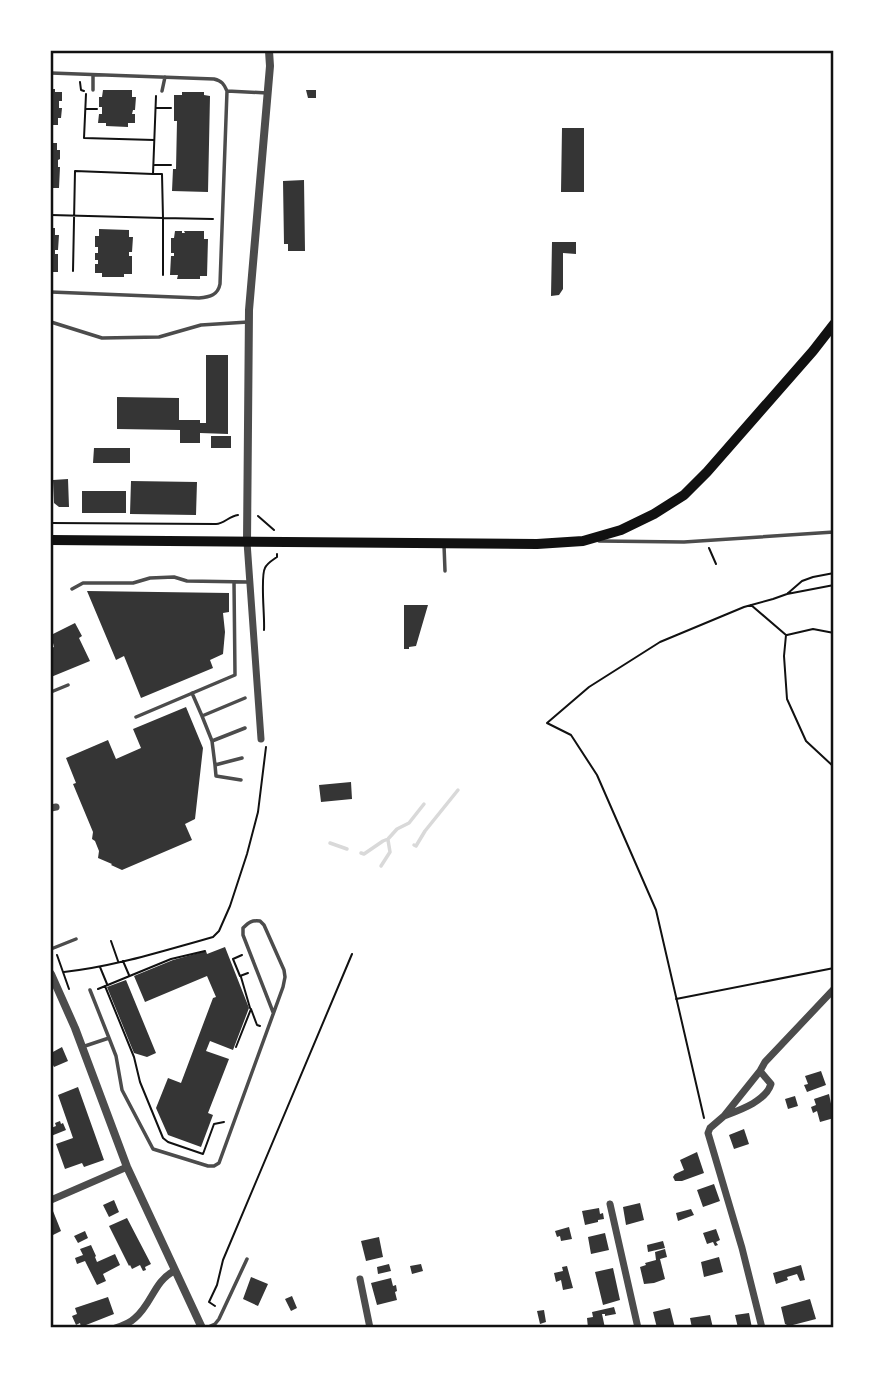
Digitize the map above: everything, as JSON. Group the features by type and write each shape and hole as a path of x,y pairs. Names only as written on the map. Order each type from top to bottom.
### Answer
{"main road":[{"path":"51,540 537,544 583,541 621,530 684,495 707,472 834,324"},
{"path":"813,351 834,332"}],"street":[{"path":"264,743 247,542 248,322 270,66 269,51"},
{"path":"270,66 275,51"},
{"path":"51,974 71,1017 127,1167 174,1271 204,1328"},
{"path":"761,1328 742,1248 708,1133 765,1062 834,989"},
{"path":"723,1116 767,1094 771,1084 760,1071"},
{"path":"51,1200 127,1167"},
{"path":"610,1204 638,1328"},
{"path":"115,1328 136,1317 161,1280 174,1271"},
{"path":"360,1279 370,1328"}],"lane":[{"path":"611,51 622,51"},
{"path":"51,73 215,79 220,80 227,91 219,289 216,293 200,298 51,292"},
{"path":"93,75 93,89"},
{"path":"159,92 165,77"},
{"path":"227,91 267,93"},
{"path":"51,322 102,338 159,337 201,325 248,322"},
{"path":"583,541 684,542 834,532"},
{"path":"444,543 444,571"},
{"path":"72,589 83,583 133,583 150,578 174,577 187,581 251,582"},
{"path":"136,717 235,675 234,582"},
{"path":"51,692 68,685"},
{"path":"192,694 212,741 216,776 241,780"},
{"path":"202,716 245,698"},
{"path":"212,741 245,728"},
{"path":"215,765 242,758"},
{"path":"90,991 116,1056 122,1090 153,1149 208,1166 219,1163 283,987 285,977 264,925 260,920 254,920 243,928 243,935 273,1012"},
{"path":"52,948 76,939"},
{"path":"82,1047 109,1038"},
{"path":"204,1328 215,1324 247,1258"}],"path":[{"path":"81,83 81,90 86,91 84,138 155,140"},
{"path":"153,174 159,92"},
{"path":"156,108 171,108"},
{"path":"85,109 97,109"},
{"path":"154,164 171,165"},
{"path":"73,271 75,171 162,174 163,275"},
{"path":"51,215 222,219"},
{"path":"51,523 218,524 236,515"},
{"path":"255,516 278,531"},
{"path":"708,540 716,564"},
{"path":"263,638 263,572 277,557 277,552"},
{"path":"787,594 803,581 834,573"},
{"path":"708,1133 656,910 597,775 571,736 547,723 589,687 660,642 751,605 787,594 834,585"},
{"path":"751,605 786,635"},
{"path":"786,635 813,629 834,634"},
{"path":"786,635 784,656 787,699 806,741 834,767"},
{"path":"64,972 82,971 123,961 206,939 219,931 230,906 256,823 263,782 264,743"},
{"path":"111,941 118,962"},
{"path":"52,948 71,993"},
{"path":"90,991 171,959 205,951"},
{"path":"249,952 233,959 257,1025 267,1029"},
{"path":"223,1309 209,1302 217,1285 223,1260 352,954"},
{"path":"123,961 130,976"},
{"path":"100,967 134,1057 140,1082 163,1138 203,1154 214,1124 223,1122 233,1125"},
{"path":"675,999 834,968"},
{"path":"240,976 257,970"},
{"path":"236,1047 251,1009"}],"building":[{"path":"51,89 62,92 62,101 59,101 59,108 62,108 61,118 58,118 58,125 51,125"},
{"path":"103,90 132,90 132,97 136,97 132,114 135,114 135,123 128,123 128,127 98,123 99,114 102,114 99,97 102,97"},
{"path":"306,90 316,90 316,98 308,98"},
{"path":"182,92 204,92 204,95 210,96 208,192 172,191 173,169 176,169 177,121 174,121 174,95 182,95"},
{"path":"562,128 584,128 584,192 561,192"},
{"path":"51,143 57,143 57,150 60,150 59,188 51,188"},
{"path":"304,180 305,251 288,251 288,244 284,244 283,181"},
{"path":"51,228 55,228 55,235 59,235 58,250 55,250 55,254 58,254 58,272 51,272"},
{"path":"99,229 129,230 129,237 133,237 132,252 129,252 129,256 132,256 132,274 124,274 124,277 102,277 102,273 95,273 98,260 95,260 95,253 98,253 98,247 95,247 95,236 99,236"},
{"path":"175,231 204,231 204,239 208,239 207,276 200,276 200,279 177,279 178,275 170,275 171,256 174,256 174,253 171,253 171,238 174,238"},
{"path":"552,242 576,242 576,254 563,253 563,289 559,295 551,296"},
{"path":"206,355 228,355 228,434 200,433 200,443 180,443 180,430 117,429 117,397 179,398 179,420 200,420 200,423 206,423"},
{"path":"211,436 231,436 231,448 211,448"},
{"path":"94,448 130,448 130,463 93,463"},
{"path":"68,479 69,507 59,507 54,503 53,480"},
{"path":"131,481 197,482 196,515 130,514"},
{"path":"82,491 126,491 126,513 82,513"},
{"path":"87,591 229,593 229,612 223,613 223,654 210,660 213,668 141,698 124,656 116,660"},
{"path":"404,605 428,605 416,646 409,649 404,649"},
{"path":"75,623 90,661 51,677 51,648 54,647 51,635"},
{"path":"186,707 203,748 195,819 185,824 192,840 122,870 98,858 99,851 92,839 93,832 73,784 76,783 66,758 108,740 116,759 141,748 133,729"},
{"path":"351,782 352,799 321,802 319,785"},
{"path":"225,947 249,1008 233,1050 210,1041 206,1051 229,1059 208,1113 213,1115 201,1147 168,1135 156,1108 168,1078 181,1083 213,998 216,997 207,976 145,1002 134,976 173,960 206,951 207,954"},
{"path":"126,980 156,1053 147,1057 134,1053 107,987"},
{"path":"62,1047 68,1061 54,1067 51,1053"},
{"path":"821,1071 826,1085 807,1092 804,1085 808,1084 805,1076"},
{"path":"78,1087 104,1160 84,1167 82,1163 65,1169 56,1144 73,1138 58,1095"},
{"path":"829,1094 834,1118 820,1122 817,1111 813,1113 811,1107 816,1105 814,1099"},
{"path":"795,1096 798,1106 788,1109 785,1099"},
{"path":"60,1121 66,1130 51,1136 51,1128"},
{"path":"744,1129 749,1144 734,1149 729,1135"},
{"path":"697,1152 704,1173 675,1181 675,1174 684,1170 680,1160"},
{"path":"714,1184 720,1201 703,1207 697,1190"},
{"path":"114,1200 119,1212 109,1217 103,1205"},
{"path":"640,1203 644,1220 626,1225 623,1207"},
{"path":"51,1206 61,1231 53,1235 51,1230"},
{"path":"599,1208 604,1219 585,1225 582,1211"},
{"path":"691,1209 694,1215 678,1221 676,1213"},
{"path":"127,1218 151,1264 143,1271 140,1265 132,1269 129,1266 109,1226"},
{"path":"569,1227 572,1239 561,1241 555,1231"},
{"path":"716,1229 720,1240 716,1242 718,1245 715,1246 713,1242 707,1244 703,1233"},
{"path":"85,1231 88,1238 78,1243 74,1236"},
{"path":"605,1233 609,1250 591,1254 588,1237"},
{"path":"379,1237 383,1257 366,1261 361,1241"},
{"path":"663,1241 665,1248 648,1252 647,1245"},
{"path":"91,1245 97,1262 115,1254 120,1265 103,1274 106,1281 97,1285 85,1261 77,1264 75,1258 83,1255 80,1249"},
{"path":"665,1249 667,1257 660,1259 665,1279 644,1284 640,1267 656,1260 655,1252"},
{"path":"719,1257 723,1272 704,1277 701,1262"},
{"path":"389,1264 391,1271 378,1274 377,1267"},
{"path":"421,1264 423,1271 412,1274 410,1266"},
{"path":"801,1265 805,1280 800,1281 797,1274 776,1284 773,1273"},
{"path":"567,1266 573,1288 563,1290 561,1280 556,1282 554,1273 563,1271 562,1267"},
{"path":"613,1268 620,1300 603,1305 595,1272"},
{"path":"251,1277 268,1284 258,1306 243,1299"},
{"path":"391,1278 393,1286 396,1285 397,1300 377,1305 371,1283"},
{"path":"292,1296 297,1308 291,1311 285,1299"},
{"path":"108,1297 114,1314 81,1327 80,1323 76,1325 72,1316 77,1314 75,1308"},
{"path":"810,1299 816,1319 789,1326 785,1324 781,1307"},
{"path":"614,1307 616,1314 602,1314 605,1328 588,1328 587,1318 593,1317 592,1312"},
{"path":"670,1308 675,1328 657,1328 653,1312"},
{"path":"544,1310 546,1322 540,1324 537,1311"},
{"path":"749,1313 752,1328 738,1328 735,1315"},
{"path":"710,1315 713,1328 692,1328 690,1318"}],"waterway":[{"path":"414,845 416,846 458,790"},
{"path":"361,853 364,854 409,823 424,804"},
{"path":"381,866 390,852 388,840"},
{"path":"330,843 347,849"}]}
